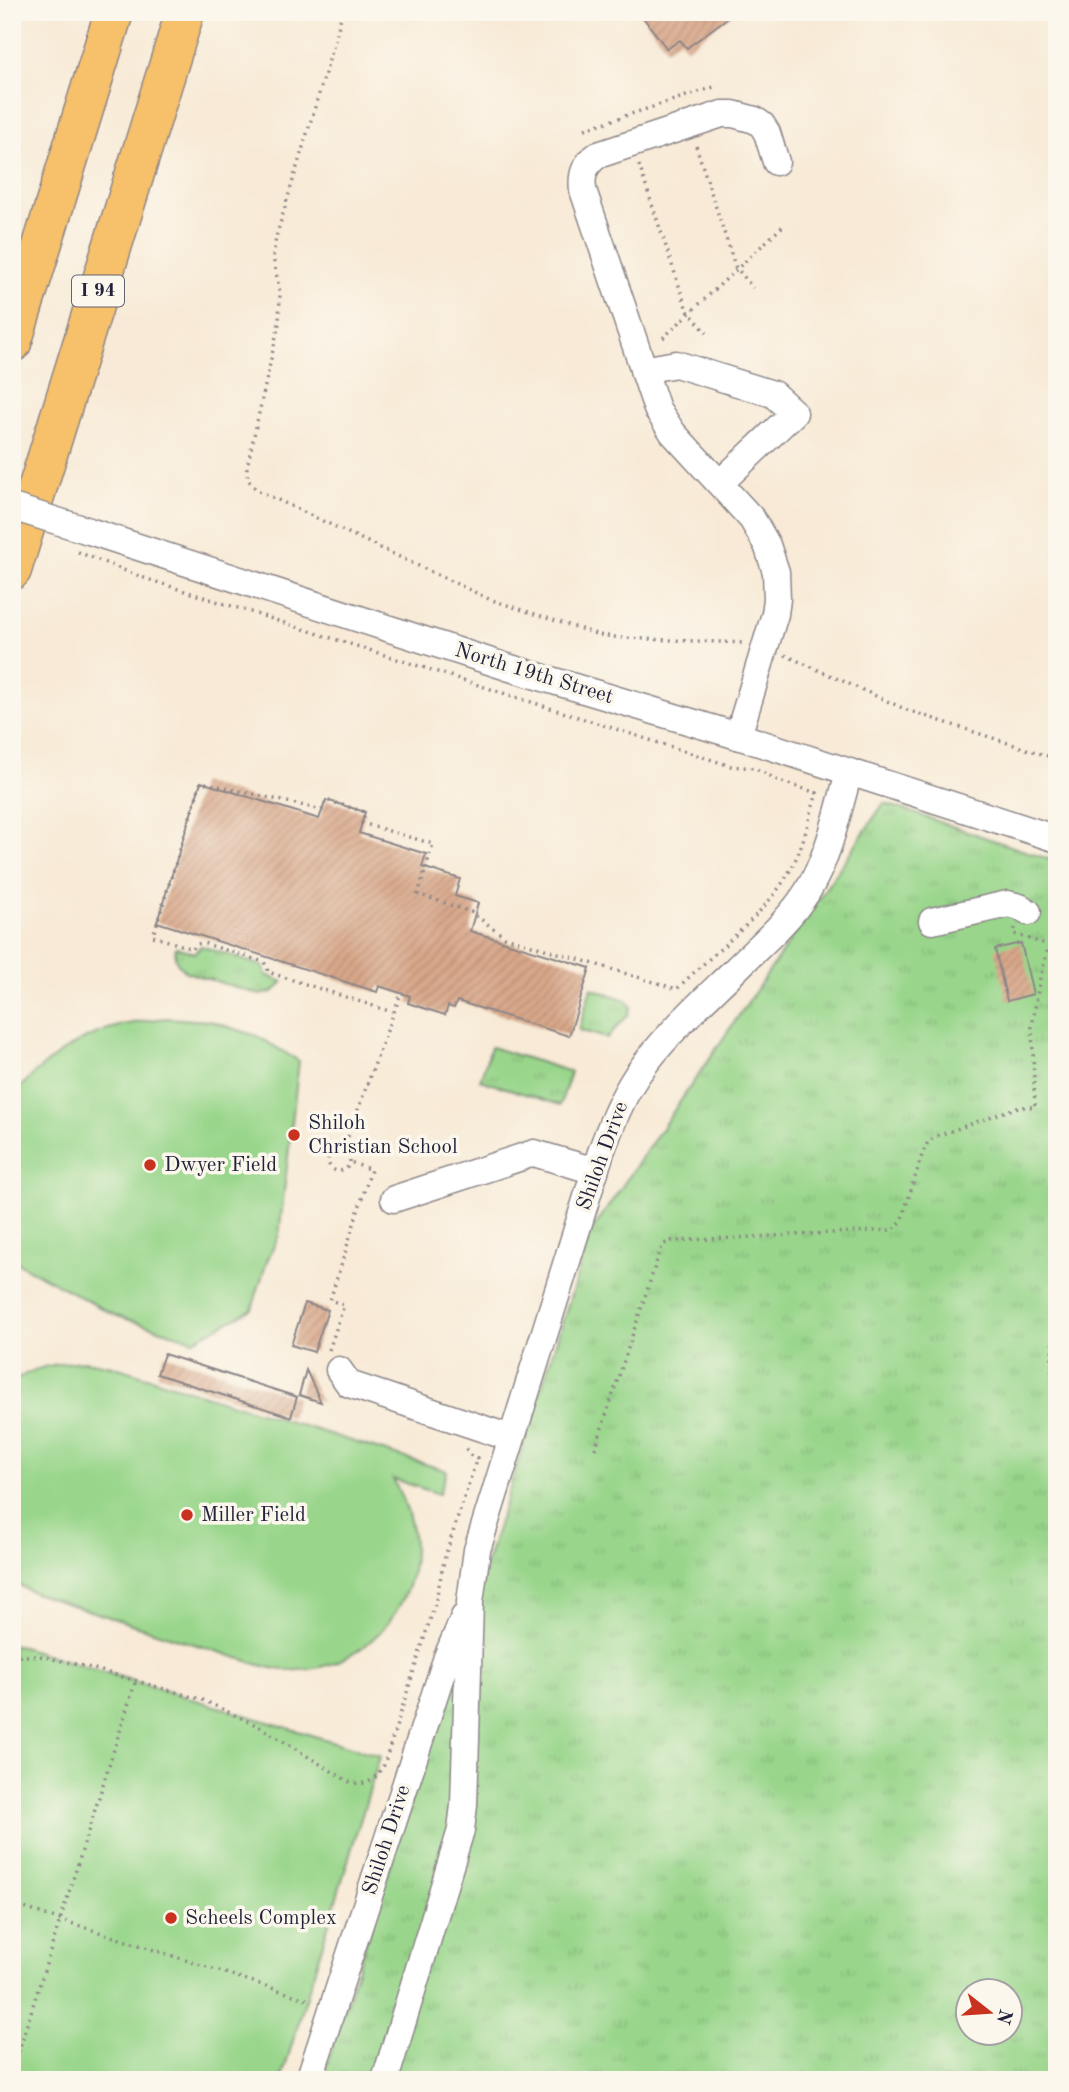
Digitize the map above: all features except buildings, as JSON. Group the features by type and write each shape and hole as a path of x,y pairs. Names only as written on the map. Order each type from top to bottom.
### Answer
{"highway":[{"path":"12,343 114,12"},
{"name":"I 94","path":"12,570 184,12"}],"street":[{"path":"738,737 775,614 776,572 761,533 748,514 664,421 657,409 583,190 582,179 590,160 598,155 722,114 745,116 762,125 776,162"},
{"path":"643,370 676,364 773,394 794,413 720,483"},
{"name":"North 19th Street","path":"12,507 82,541 738,737 1057,839"},
{"name":"Shiloh Drive","path":"385,2080 461,1830 470,1602 477,1550 611,1124 638,1074 672,1032 785,921 807,892 822,863 849,772"},
{"path":"932,921 1008,904 1024,909"},
{"path":"394,1199 534,1153 595,1171"},
{"path":"334,1362 349,1384 511,1438"},
{"name":"Shiloh Drive","path":"309,2080 447,1657 470,1602"}],"path":[{"path":"342,12 337,37 276,237 273,257 280,293 279,323 247,467 250,483 261,492 489,599 599,635 752,643 914,713 1057,759"},
{"path":"585,129 717,86"},
{"path":"675,101 680,117 692,134 737,269 753,288"},
{"path":"631,144 687,310 707,333"},
{"path":"663,338 784,225"},
{"path":"82,541 134,575 731,766 754,768 779,782 817,793 797,856 776,892 759,912 677,989 505,937 471,912 418,894 433,844 362,822 365,812 326,800 322,810 201,782 153,936 193,949 197,944 203,943 264,962 268,972 393,1012"},
{"path":"595,1449 655,1264 664,1244 671,1241 893,1230 901,1222 928,1142 937,1136 1018,1107 1035,1107 1032,1027 1035,1001 1049,945 1014,934 1024,909"},
{"path":"343,1150 401,993"},
{"path":"336,1150 343,1150 349,1155 350,1162 343,1171 336,1171 330,1167 328,1160 330,1154 336,1150"},
{"path":"334,1362 344,1305 330,1300 372,1170 350,1162"},
{"path":"1057,1301 1050,1364 1057,1458"},
{"path":"12,1656 40,1656 84,1666 203,1700 260,1727 351,1783 363,1784 375,1778 384,1765 435,1604 445,1557 477,1458 471,1456 461,1443"},
{"path":"12,2072 136,1680"},
{"path":"12,1904 317,2002"}],"green space":[{"path":"884,803 1057,862 1057,2080 322,2080 591,1232"},
{"path":"201,946 263,966 266,975 283,982 273,992 260,995 186,972 176,961 176,947 194,953"},
{"path":"591,988 626,1000 631,1007 628,1015 607,1038 579,1030"},
{"name":"Dwyer Field","path":"165,1018 210,1021 257,1036 299,1061 279,1235 267,1261 252,1309 194,1340 114,1315 12,1260 12,1096 61,1052 90,1036 122,1025"},
{"path":"491,1047 571,1072 560,1105 480,1080"},
{"path":"85,1361 112,1366 447,1471 439,1494 393,1479 410,1520 413,1562 408,1587 396,1611 381,1631 361,1648 338,1661 313,1669 280,1670 37,1594 12,1582 12,1383 37,1369"},
{"name":"Scheels Complex","path":"12,1644 380,1756 281,2080 12,2080"}],"place":[{"name":"Shiloh Christian School","path":"294,1135"},
{"name":"Dwyer Field","path":"150,1165"},
{"name":"Miller Field","path":"187,1515"},
{"name":"Scheels Complex","path":"171,1918"}]}
